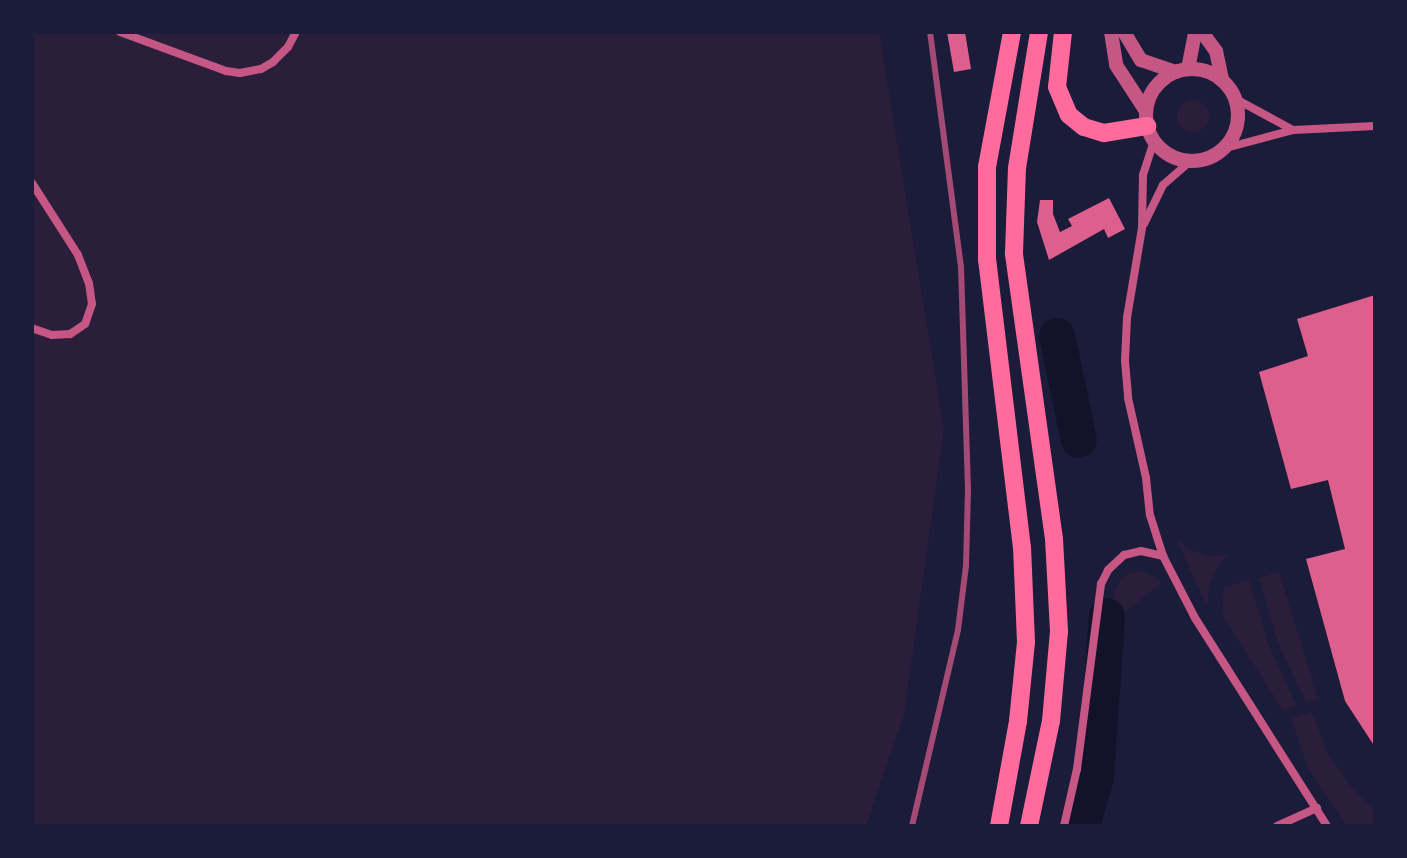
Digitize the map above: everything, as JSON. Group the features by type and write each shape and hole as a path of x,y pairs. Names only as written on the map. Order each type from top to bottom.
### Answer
{"main road":[{"path":"999,826 1018,721 1026,642 1022,548 987,260 987,167 1012,32"},
{"path":"1029,826 1051,721 1059,631 1054,539 1014,253 1017,168 1039,32"},
{"path":"1063,32 1057,87 1069,115 1084,127 1104,133 1149,126"}],"street":[{"path":"120,32 226,71 240,73 261,69 279,58 296,32"},
{"path":"1111,32 1116,65 1149,126 1173,156 1192,160 1205,158 1222,149 1293,130 1375,126"},
{"path":"1124,32 1129,45 1141,60 1182,71 1206,71 1222,80"},
{"path":"1195,32 1182,71 1156,86 1143,175 1142,228 1127,318 1125,361 1128,398 1146,478 1150,515 1163,556 1195,618 1249,707 1327,826"},
{"path":"1202,32 1216,51 1222,80 1234,98 1293,130"},
{"path":"1222,149 1236,125 1234,98"},
{"path":"1142,228 1163,185 1192,160"},
{"path":"32,183 78,255 89,283 92,304 85,324 70,334 52,335 32,328"},
{"path":"1064,826 1077,769 1101,584 1108,570 1124,555 1141,551 1163,556"},
{"path":"1277,826 1317,808"}],"shaded area":[{"path":"32,32 879,32 944,430 904,714 866,826 32,826"},
{"path":"1193,100 1204,105 1209,116 1204,127 1193,132 1182,127 1177,116 1182,105"},
{"path":"1176,537 1190,550 1208,556 1228,555 1218,565 1209,585 1207,608"},
{"path":"1141,571 1156,577 1161,583 1120,616 1106,614 1120,580 1129,573"},
{"path":"1279,572 1318,699 1306,702 1279,646 1259,578"},
{"path":"1249,580 1269,646 1297,706 1283,710 1225,620 1222,610 1224,587"},
{"path":"1312,712 1327,752 1352,788 1375,810 1375,826 1347,826 1308,768 1291,718"}],"building":[{"path":"947,32 965,32 971,69 954,72"},
{"path":"1109,198 1125,229 1108,238 1104,229 1049,260 1037,222 1040,200 1053,200 1053,214 1060,232 1072,226 1068,219"},
{"path":"1375,295 1375,747 1345,701 1306,559 1345,549 1328,480 1291,489 1259,372 1308,356 1297,319"}],"waterway":[{"path":"1057,336 1079,440"},
{"path":"1082,826 1096,777 1107,616"}],"railway":[{"path":"912,826 958,630 966,566 968,489 961,267 930,32"}]}
